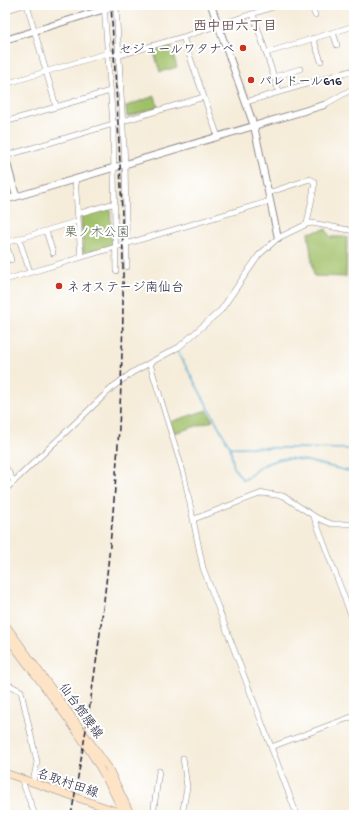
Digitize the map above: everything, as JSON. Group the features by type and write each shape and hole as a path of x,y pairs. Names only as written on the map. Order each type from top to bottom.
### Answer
{"main road":[{"name":"仙台館腰線","path":"5,624 108,767 131,815"},
{"name":"仙台館腰線","path":"5,634 96,761 117,798 124,815"},
{"name":"名取村田線","path":"5,773 103,806 124,815"},
{"path":"103,806 117,798"}],"street":[{"path":"5,11 23,5"},
{"path":"27,5 56,106"},
{"path":"5,40 105,7 117,5 125,164 127,267"},
{"path":"211,5 254,126 278,238"},
{"path":"5,84 108,53 120,55 183,37 253,14 267,7 279,5"},
{"path":"311,5 315,15"},
{"path":"105,7 113,125 116,271"},
{"path":"253,14 279,92"},
{"path":"266,53 354,26"},
{"path":"333,32 336,45"},
{"path":"183,37 218,137"},
{"path":"313,38 321,61"},
{"path":"274,77 300,69"},
{"path":"246,102 354,70"},
{"path":"5,200 324,106 354,88"},
{"path":"5,122 110,90"},
{"path":"16,196 5,156 204,97"},
{"path":"75,179 81,257"},
{"path":"268,193 310,179 315,182 307,224"},
{"path":"5,280 270,201"},
{"path":"78,214 115,203"},
{"path":"11,260 5,242 78,221"},
{"path":"5,490 114,386 133,372 179,347 221,310 252,263 278,238 307,224 354,231"},
{"path":"46,231 53,253"},
{"path":"19,239 30,272"},
{"path":"150,364 184,476 203,568 297,815"},
{"path":"5,466 14,482"},
{"path":"194,519 262,493 283,496 314,517 332,524 354,524"},
{"path":"314,517 352,611 354,623"},
{"path":"5,683 21,691 37,762 33,782"},
{"path":"270,747 354,716"},
{"path":"182,815 187,787 183,758"},
{"path":"153,815 160,771"},
{"path":"21,778 34,815"}],"green space":[{"path":"170,44 177,67 160,72 153,49"},
{"path":"155,96 158,107 127,117 126,106"},
{"name":"栗ノ木公園","path":"110,207 112,246 83,253 81,215"},
{"path":"326,229 330,237 347,237 346,277 314,276 308,233"},
{"path":"207,410 213,421 174,433 170,422"}],"waterway":[{"path":"178,352 230,447 354,449"},
{"path":"230,447 234,468 243,480 262,466 274,461 285,459 304,460 354,472"}],"railway":[{"path":"71,815 91,700 99,642 112,526 120,410 123,265 119,135 111,5"}],"place":[{"name":"セジュールワタナベ","path":"243,48"},
{"name":"パレドール616","path":"251,80"},
{"name":"ネオステージ南仙台","path":"59,286"}],"district":[{"name":"西中田六丁目","path":"235,25"}]}
